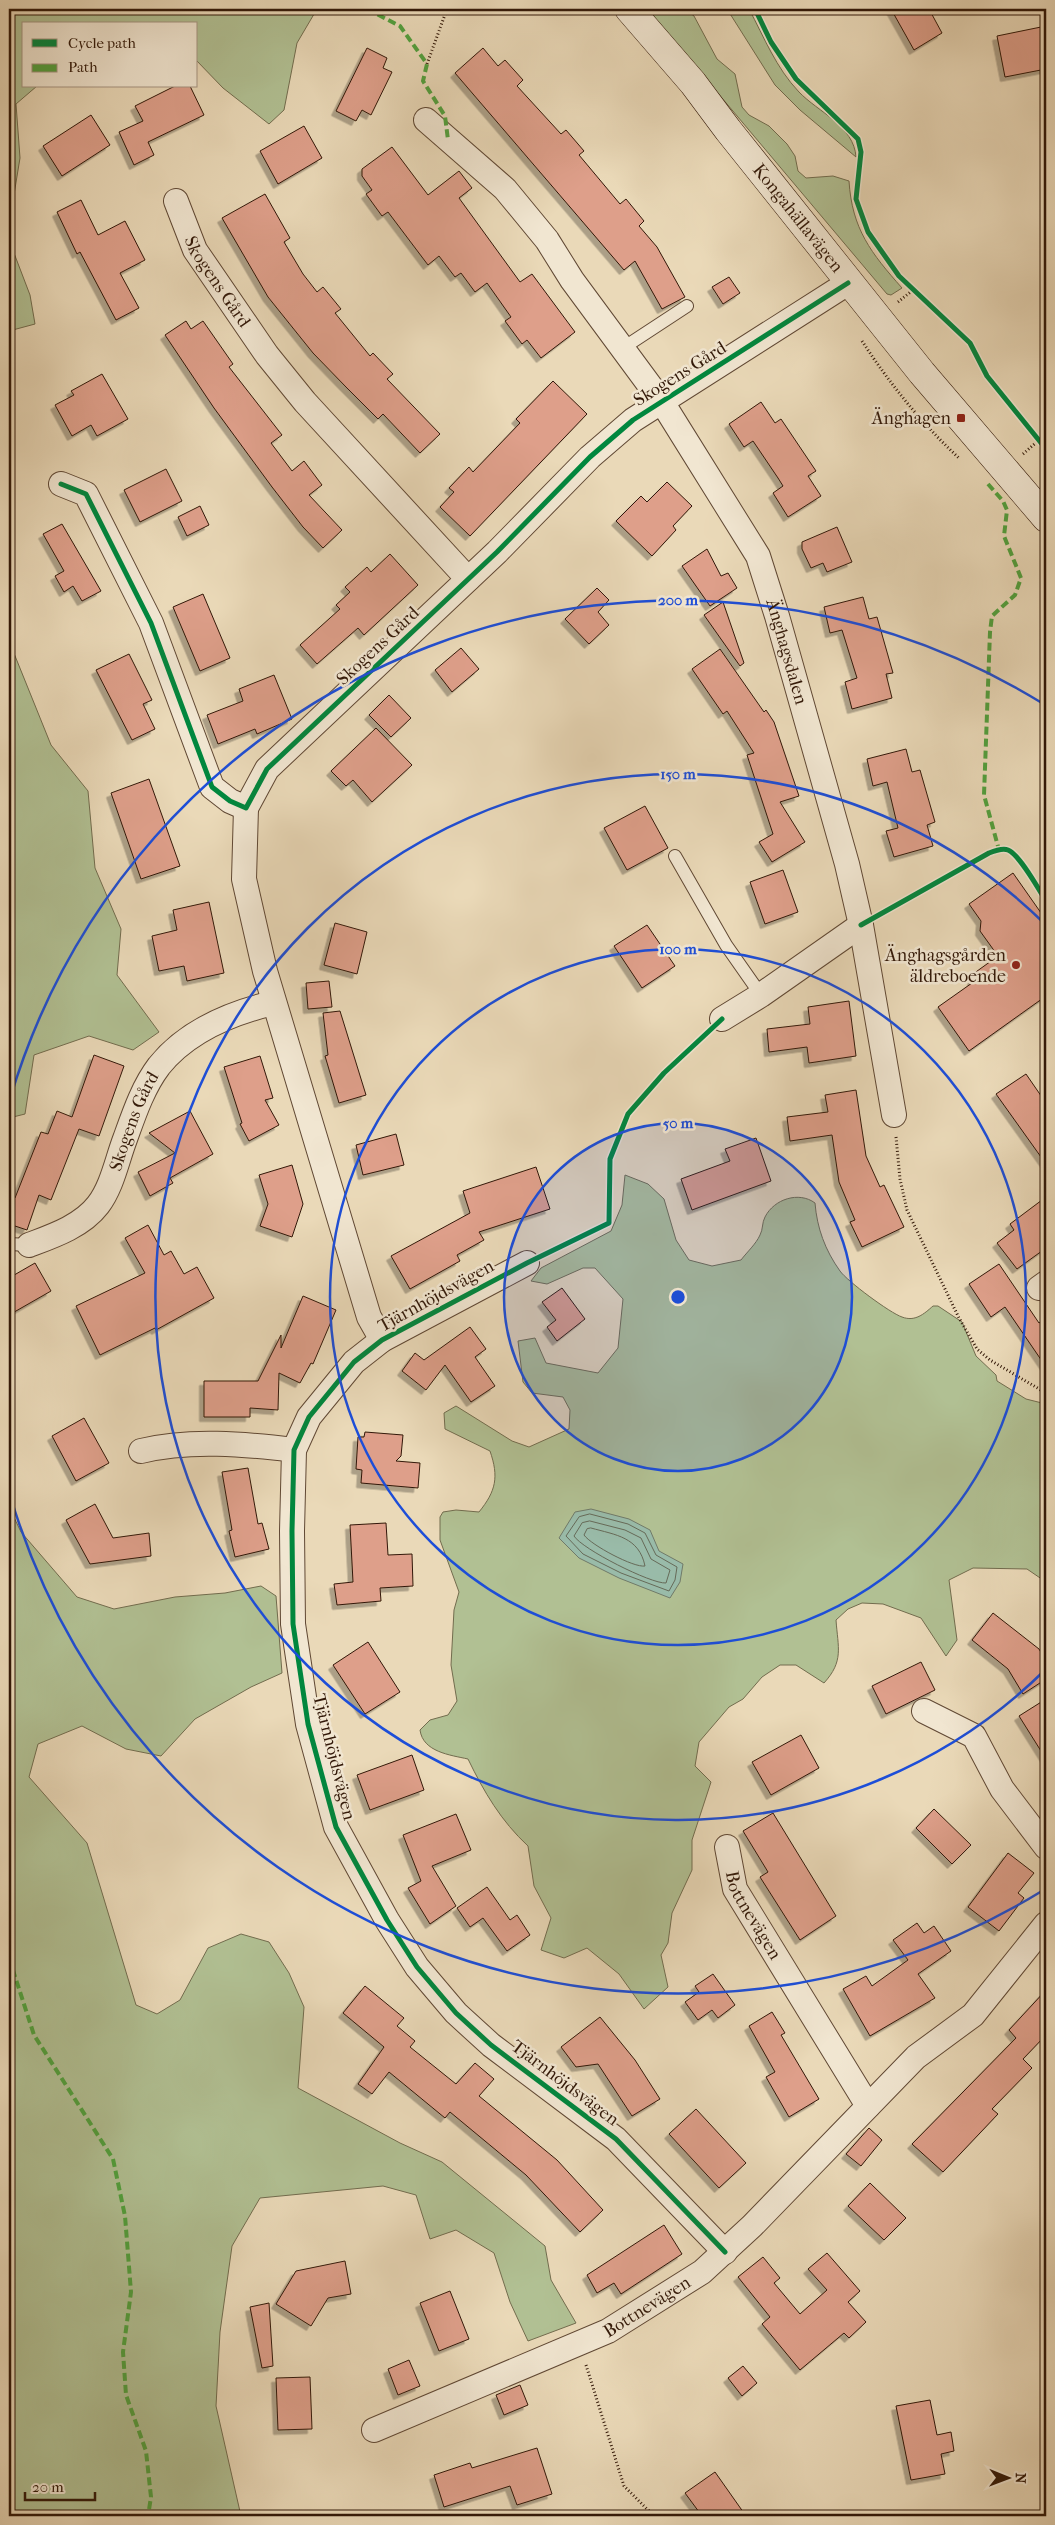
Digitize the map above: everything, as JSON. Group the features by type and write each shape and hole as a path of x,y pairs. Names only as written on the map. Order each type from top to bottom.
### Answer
{"street":[{"name":"Kongahällavägen","path":"629,9 693,83 848,282 1043,509"},
{"name":"Skogens Gård","path":"426,120 505,189 547,240 572,280 662,402"},
{"name":"Skogens Gård","path":"176,202 195,250 267,355 305,402 468,579"},
{"name":"Skogens Gård","path":"382,1340 369,1317 274,1003 244,879 246,808 268,769 468,579 590,458 633,420 848,282"},
{"name":"Änghagsdalen","path":"662,402 758,556 778,616 842,846 861,925 894,1115"},
{"path":"60,484 86,494 151,623 212,787 230,802 246,808"},
{"path":"722,1019 761,995 861,925"},
{"name":"Skogens Gård","path":"19,1244 63,1232 97,1206 106,1191 137,1106 159,1067 189,1037 250,1009 274,1003"},
{"name":"Tjärnhöjdsvägen","path":"528,1263 382,1340 354,1362 309,1417 294,1450 292,1531 293,1624 308,1724 336,1827 387,1920 417,1968 456,2013 491,2045 616,2139 725,2252"},
{"path":"142,1451 168,1444 246,1446 294,1450"},
{"path":"924,1711 974,1736 1002,1789 1046,1847"},
{"name":"Bottnevägen","path":"727,1847 735,1889 868,2106"},
{"name":"Bottnevägen","path":"374,2430 608,2331 702,2272 725,2252 916,2057 973,2015 1046,1924"}],"lane":[{"path":"623,348 687,306"},
{"path":"676,856 726,945 761,995"}],"path":[{"path":"427,64 447,9"},
{"path":"894,1115 900,1179 907,1210 958,1318 977,1349 990,1360 1046,1393"},
{"path":"580,2343 624,2486 654,2516"}],"shaded area":[{"path":"9,9 317,9 297,43 284,110 269,124 223,88 198,62 198,22 22,22 22,88 35,88 16,104 20,158 9,225"},
{"path":"647,9 685,9 694,16 717,59 735,74 742,107 749,115 769,126 787,144 795,156 798,171 806,178 833,176 849,181 854,213 859,227 872,251 902,288 891,295 887,294"},
{"path":"727,9 749,9 771,52 791,83 842,128 854,146 856,157 800,110 775,85"},
{"path":"9,240 30,295 35,324 9,331"},
{"path":"9,641 51,745 88,791 95,868 121,929 117,975 159,1032 133,1050 89,1036 34,1055 25,1114 9,1118"},
{"path":"625,1175 648,1184 664,1199 676,1240 689,1260 712,1266 741,1260 754,1245 761,1233 763,1221 769,1211 781,1201 795,1197 809,1199 815,1203 820,1230 826,1247 844,1276 879,1303 902,1317 915,1318 933,1306 938,1306 962,1322 976,1356 996,1375 997,1381 1026,1399 1046,1404 1046,1582 1027,1569 973,1568 949,1580 957,1640 946,1656 921,1618 883,1604 862,1603 848,1609 836,1620 837,1661 835,1668 824,1683 796,1665 780,1665 762,1677 743,1699 729,1707 699,1742 695,1766 711,1782 692,1840 692,1870 672,1913 668,1943 661,1955 668,1987 644,2009 619,1974 587,1948 564,1958 541,1950 551,1918 534,1886 528,1846 509,1826 494,1806 468,1759 446,1754 432,1748 422,1737 420,1730 430,1720 448,1715 457,1701 451,1665 454,1610 459,1592 440,1540 440,1517 443,1512 456,1510 479,1512 489,1497 495,1476 490,1451 445,1429 444,1413 456,1406 512,1441 529,1447 569,1429 570,1410 563,1397 532,1393 523,1382 518,1341 535,1338 546,1363 598,1373 618,1348 623,1299 595,1268 583,1268 547,1284 531,1281 541,1268 611,1231 622,1205"},
{"path":"9,1507 21,1532 77,1597 114,1609 175,1597 225,1593 261,1586 276,1596 282,1673 251,1687 195,1719 161,1756 126,1749 82,1726 38,1744 29,1777 87,1843 136,2005 157,2014 180,2000 208,1948 241,1934 269,1942 289,1973 304,2007 298,2088 400,2143 442,2162 545,2246 551,2280 576,2323 528,2341 510,2302 494,2253 456,2230 430,2239 416,2195 383,2186 260,2198 232,2246 220,2332 216,2406 241,2516 9,2516"}],"water":[{"path":"591,1509 629,1519 650,1530 659,1551 683,1564 680,1582 670,1598 619,1578 579,1558 559,1538 575,1512"}],"building":[{"path":"891,9 929,9 942,33 914,50"},
{"path":"1041,27 1046,51 1046,69 1005,77 997,36"},
{"path":"367,48 387,58 383,68 392,72 371,115 362,110 356,121 336,111"},
{"path":"483,48 498,66 505,60 523,80 517,86 561,134 566,130 584,151 579,155 620,204 626,199 644,221 639,226 657,247 685,297 662,309 635,261 624,270 455,73"},
{"path":"171,88 191,88 204,115 148,142 154,155 134,165 119,132 143,121 135,106"},
{"path":"91,115 110,145 62,176 43,146"},
{"path":"304,126 322,158 278,184 260,151"},
{"path":"392,147 428,195 459,171 472,188 459,198 520,282 532,274 575,332 541,358 527,340 522,344 505,321 511,317 487,283 475,292 461,273 455,277 439,256 428,265 388,212 382,216 366,194 372,190 362,176 362,169"},
{"path":"265,194 290,238 284,242 303,274 317,292 323,287 341,309 335,313 370,356 373,353 393,374 387,379 440,434 420,453 383,414 378,419 346,387 313,353 268,297 222,218"},
{"path":"81,200 98,235 125,221 145,260 120,273 139,308 116,320 80,252 77,254 57,212"},
{"path":"729,277 740,293 723,304 712,287"},
{"path":"186,321 191,329 203,321 233,364 229,367 282,435 271,443 292,471 304,461 322,485 309,495 342,530 323,548 303,527 272,487 214,408 165,335"},
{"path":"102,374 128,419 97,436 91,425 72,436 55,405 74,395 71,391"},
{"path":"553,381 587,414 470,536 440,507 454,492 449,488 469,467 473,472 520,423 516,419"},
{"path":"761,402 775,423 781,419 816,471 808,476 821,496 788,517 773,493 783,486 778,478 753,441 744,447 729,424"},
{"path":"166,469 182,501 140,522 124,490"},
{"path":"667,482 692,506 673,526 676,530 652,556 616,521 641,496 647,502"},
{"path":"200,506 209,525 187,536 178,517"},
{"path":"62,524 101,591 82,601 73,586 64,592 55,576 64,571 43,534"},
{"path":"837,527 852,562 827,572 823,563 811,568 802,549 802,542"},
{"path":"707,549 721,576 728,573 737,588 710,606 682,566"},
{"path":"390,554 418,585 364,635 358,628 317,664 300,645 340,609 336,605 350,592 345,587 367,567 371,572"},
{"path":"597,588 609,600 598,612 609,625 589,644 565,619"},
{"path":"203,594 230,658 200,671 173,607"},
{"path":"863,597 869,619 877,617 893,673 886,674 892,698 852,709 845,682 857,678 842,630 830,633 824,607"},
{"path":"723,602 744,663 740,666 704,615"},
{"path":"461,648 479,669 452,692 435,670"},
{"path":"720,649 764,712 766,710 774,722 799,796 780,802 805,842 772,862 759,842 773,834 747,755 754,753 727,711 723,714 692,669"},
{"path":"129,654 152,700 143,704 155,729 132,740 96,670"},
{"path":"274,675 292,719 257,734 255,729 218,744 207,715 243,701 239,689"},
{"path":"389,695 411,718 391,737 369,715"},
{"path":"376,728 412,765 372,802 353,780 346,786 331,771"},
{"path":"906,749 912,772 920,770 935,822 927,825 933,846 894,857 886,831 898,828 887,782 873,786 867,759"},
{"path":"149,779 180,866 141,879 111,793"},
{"path":"645,806 668,848 627,870 604,828"},
{"path":"783,870 798,912 765,924 750,882"},
{"name":"Änghagsgården äldreboende","path":"1013,873 1046,920 1046,996 969,1051 938,1007 972,983 973,974 998,956 980,931 981,921 969,904"},
{"path":"209,902 224,973 187,981 184,966 159,971 152,936 177,930 173,910"},
{"path":"335,923 367,932 357,974 324,965"},
{"path":"647,925 675,966 642,988 614,946"},
{"path":"329,981 332,1007 308,1009 306,983"},
{"path":"849,1001 856,1056 809,1063 807,1047 769,1052 767,1029 810,1024 808,1007"},
{"path":"340,1011 366,1095 339,1103 325,1056 328,1055 323,1013"},
{"path":"94,1055 124,1066 99,1136 79,1129 51,1200 39,1195 27,1230 9,1224 9,1196 15,1198 41,1132 48,1134 57,1111 72,1117"},
{"path":"260,1056 273,1098 265,1100 279,1125 249,1141 240,1124 242,1123 224,1067"},
{"path":"1026,1074 1046,1103 1046,1164 996,1094"},
{"path":"856,1090 866,1156 880,1187 884,1185 904,1227 862,1247 850,1222 855,1220 839,1182 832,1135 790,1141 787,1117 828,1112 825,1095"},
{"path":"190,1111 213,1154 170,1178 173,1183 150,1196 138,1172 175,1153 149,1133"},
{"path":"396,1134 404,1165 363,1175 356,1145"},
{"path":"756,1138 771,1181 692,1210 681,1179 730,1161 725,1149"},
{"path":"292,1165 303,1204 292,1237 260,1226 268,1204 259,1175"},
{"path":"536,1167 550,1209 479,1232 484,1240 457,1255 460,1261 410,1289 391,1256 470,1213 463,1191"},
{"path":"1046,1197 1046,1248 1017,1269 997,1243 1014,1230 1010,1224"},
{"path":"148,1225 164,1255 171,1251 184,1274 197,1267 214,1298 156,1330 155,1328 100,1355 76,1306 145,1273 125,1238"},
{"path":"35,1263 51,1291 9,1315 9,1278"},
{"path":"999,1264 1039,1323 1046,1318 1046,1367 1005,1307 991,1317 969,1284"},
{"path":"562,1288 585,1319 557,1341 547,1327 556,1320 542,1302"},
{"path":"303,1296 336,1310 313,1364 311,1363 300,1383 279,1373 278,1410 250,1408 250,1417 204,1417 204,1381 258,1381 281,1335 281,1348"},
{"path":"470,1327 486,1349 475,1357 495,1386 471,1402 445,1365 426,1390 402,1371 415,1353 424,1360"},
{"path":"84,1418 109,1463 76,1481 52,1436"},
{"path":"365,1432 403,1435 401,1456 396,1461 420,1463 418,1488 361,1483 362,1470 356,1469 358,1437 364,1437"},
{"path":"248,1468 258,1524 262,1523 269,1549 235,1557 229,1531 232,1530 222,1472"},
{"path":"95,1504 113,1538 149,1533 151,1556 90,1564 66,1520"},
{"path":"386,1523 388,1555 412,1554 413,1586 380,1588 381,1601 337,1605 334,1584 353,1582 350,1525"},
{"path":"993,1613 1039,1649 1046,1661 1046,1679 1023,1694 1008,1669 972,1640"},
{"path":"368,1642 400,1692 365,1714 333,1665"},
{"path":"921,1662 935,1690 886,1714 872,1686"},
{"path":"1046,1699 1046,1759 1019,1716"},
{"path":"801,1735 819,1768 771,1795 752,1762"},
{"path":"412,1755 424,1790 370,1810 357,1775"},
{"path":"934,1809 971,1845 952,1864 916,1828"},
{"path":"773,1813 836,1916 800,1940 760,1877 768,1872 743,1831"},
{"path":"456,1814 471,1850 432,1866 456,1906 430,1924 408,1888 421,1881 403,1835"},
{"path":"1008,1853 1034,1873 1018,1893 1024,1898 999,1931 968,1907"},
{"path":"487,1887 510,1920 517,1915 530,1935 507,1951 483,1918 470,1927 457,1908"},
{"path":"917,1923 924,1933 934,1926 951,1951 918,1974 935,1998 870,2036 843,1989 866,1976 872,1986 908,1960 893,1940"},
{"path":"713,1974 735,2005 718,2018 712,2010 698,2020 685,2002 699,1992 695,1986"},
{"path":"365,1986 404,2018 397,2026 415,2041 410,2047 456,2084 475,2063 494,2079 479,2096 557,2160 603,2210 580,2232 526,2175 450,2112 445,2118 389,2072 372,2094 358,2084 384,2047 343,2013"},
{"path":"1046,1990 1046,2035 1023,2059 1032,2068 992,2109 998,2114 943,2172 912,2144 1016,2038 1009,2030"},
{"path":"772,2012 785,2033 781,2035 819,2099 789,2117 766,2077 775,2072 749,2026"},
{"path":"600,2017 635,2060 660,2099 632,2116 598,2064 576,2067 561,2047"},
{"path":"696,2109 746,2163 719,2188 669,2134"},
{"path":"869,2128 882,2140 861,2166 846,2154"},
{"path":"870,2183 906,2218 884,2240 848,2206"},
{"path":"664,2225 682,2254 621,2294 614,2283 597,2293 587,2275"},
{"path":"827,2253 860,2291 848,2302 866,2322 849,2338 844,2333 800,2370 762,2324 770,2317 738,2277 763,2257 780,2278 774,2283 800,2314 827,2290 808,2269"},
{"path":"345,2261 351,2294 328,2298 311,2326 276,2304 296,2271"},
{"path":"450,2291 469,2339 439,2351 420,2303"},
{"path":"269,2303 273,2366 262,2368 250,2307"},
{"path":"409,2360 420,2386 398,2395 388,2369"},
{"path":"743,2366 757,2383 742,2396 728,2378"},
{"path":"310,2377 312,2429 278,2430 276,2378"},
{"path":"520,2385 528,2405 504,2415 496,2395"},
{"path":"930,2400 937,2435 951,2432 954,2451 941,2454 945,2474 911,2480 896,2406"},
{"path":"537,2448 552,2494 517,2505 510,2486 444,2507 434,2475 470,2463 472,2468"},
{"path":"715,2472 746,2516 702,2516 685,2493"}],"marked path":[{"path":"367,9 400,26 427,64 423,81 445,116 448,140"},
{"path":"988,484 1003,501 1007,510 1004,536 1021,578 1015,595 992,616 990,632 984,795 999,850"},
{"path":"9,1958 34,2035 113,2159 125,2216 131,2292 123,2352 126,2395 146,2451 151,2497 148,2516"}],"cycle path":[{"path":"755,9 771,42 796,79 858,139 861,152 856,199 868,232 899,276 970,343 987,376 1046,449"},
{"path":"61,484 86,494 151,623 212,787 230,801 246,808 267,769 497,552 590,457 633,420 848,283"},
{"path":"861,925 989,853 1006,849 1013,853 1029,873 1046,901"},
{"path":"722,1019 664,1073 628,1114 610,1159 609,1223 527,1263 382,1340 354,1362 309,1417 294,1450 292,1531 293,1624 308,1724 336,1827 387,1920 417,1967 456,2013 491,2045 616,2139 725,2252"}],"place":[{"name":"Änghagen","path":"961,418"},
{"name":"Änghagsgården äldreboende","path":"1016,965"}]}
